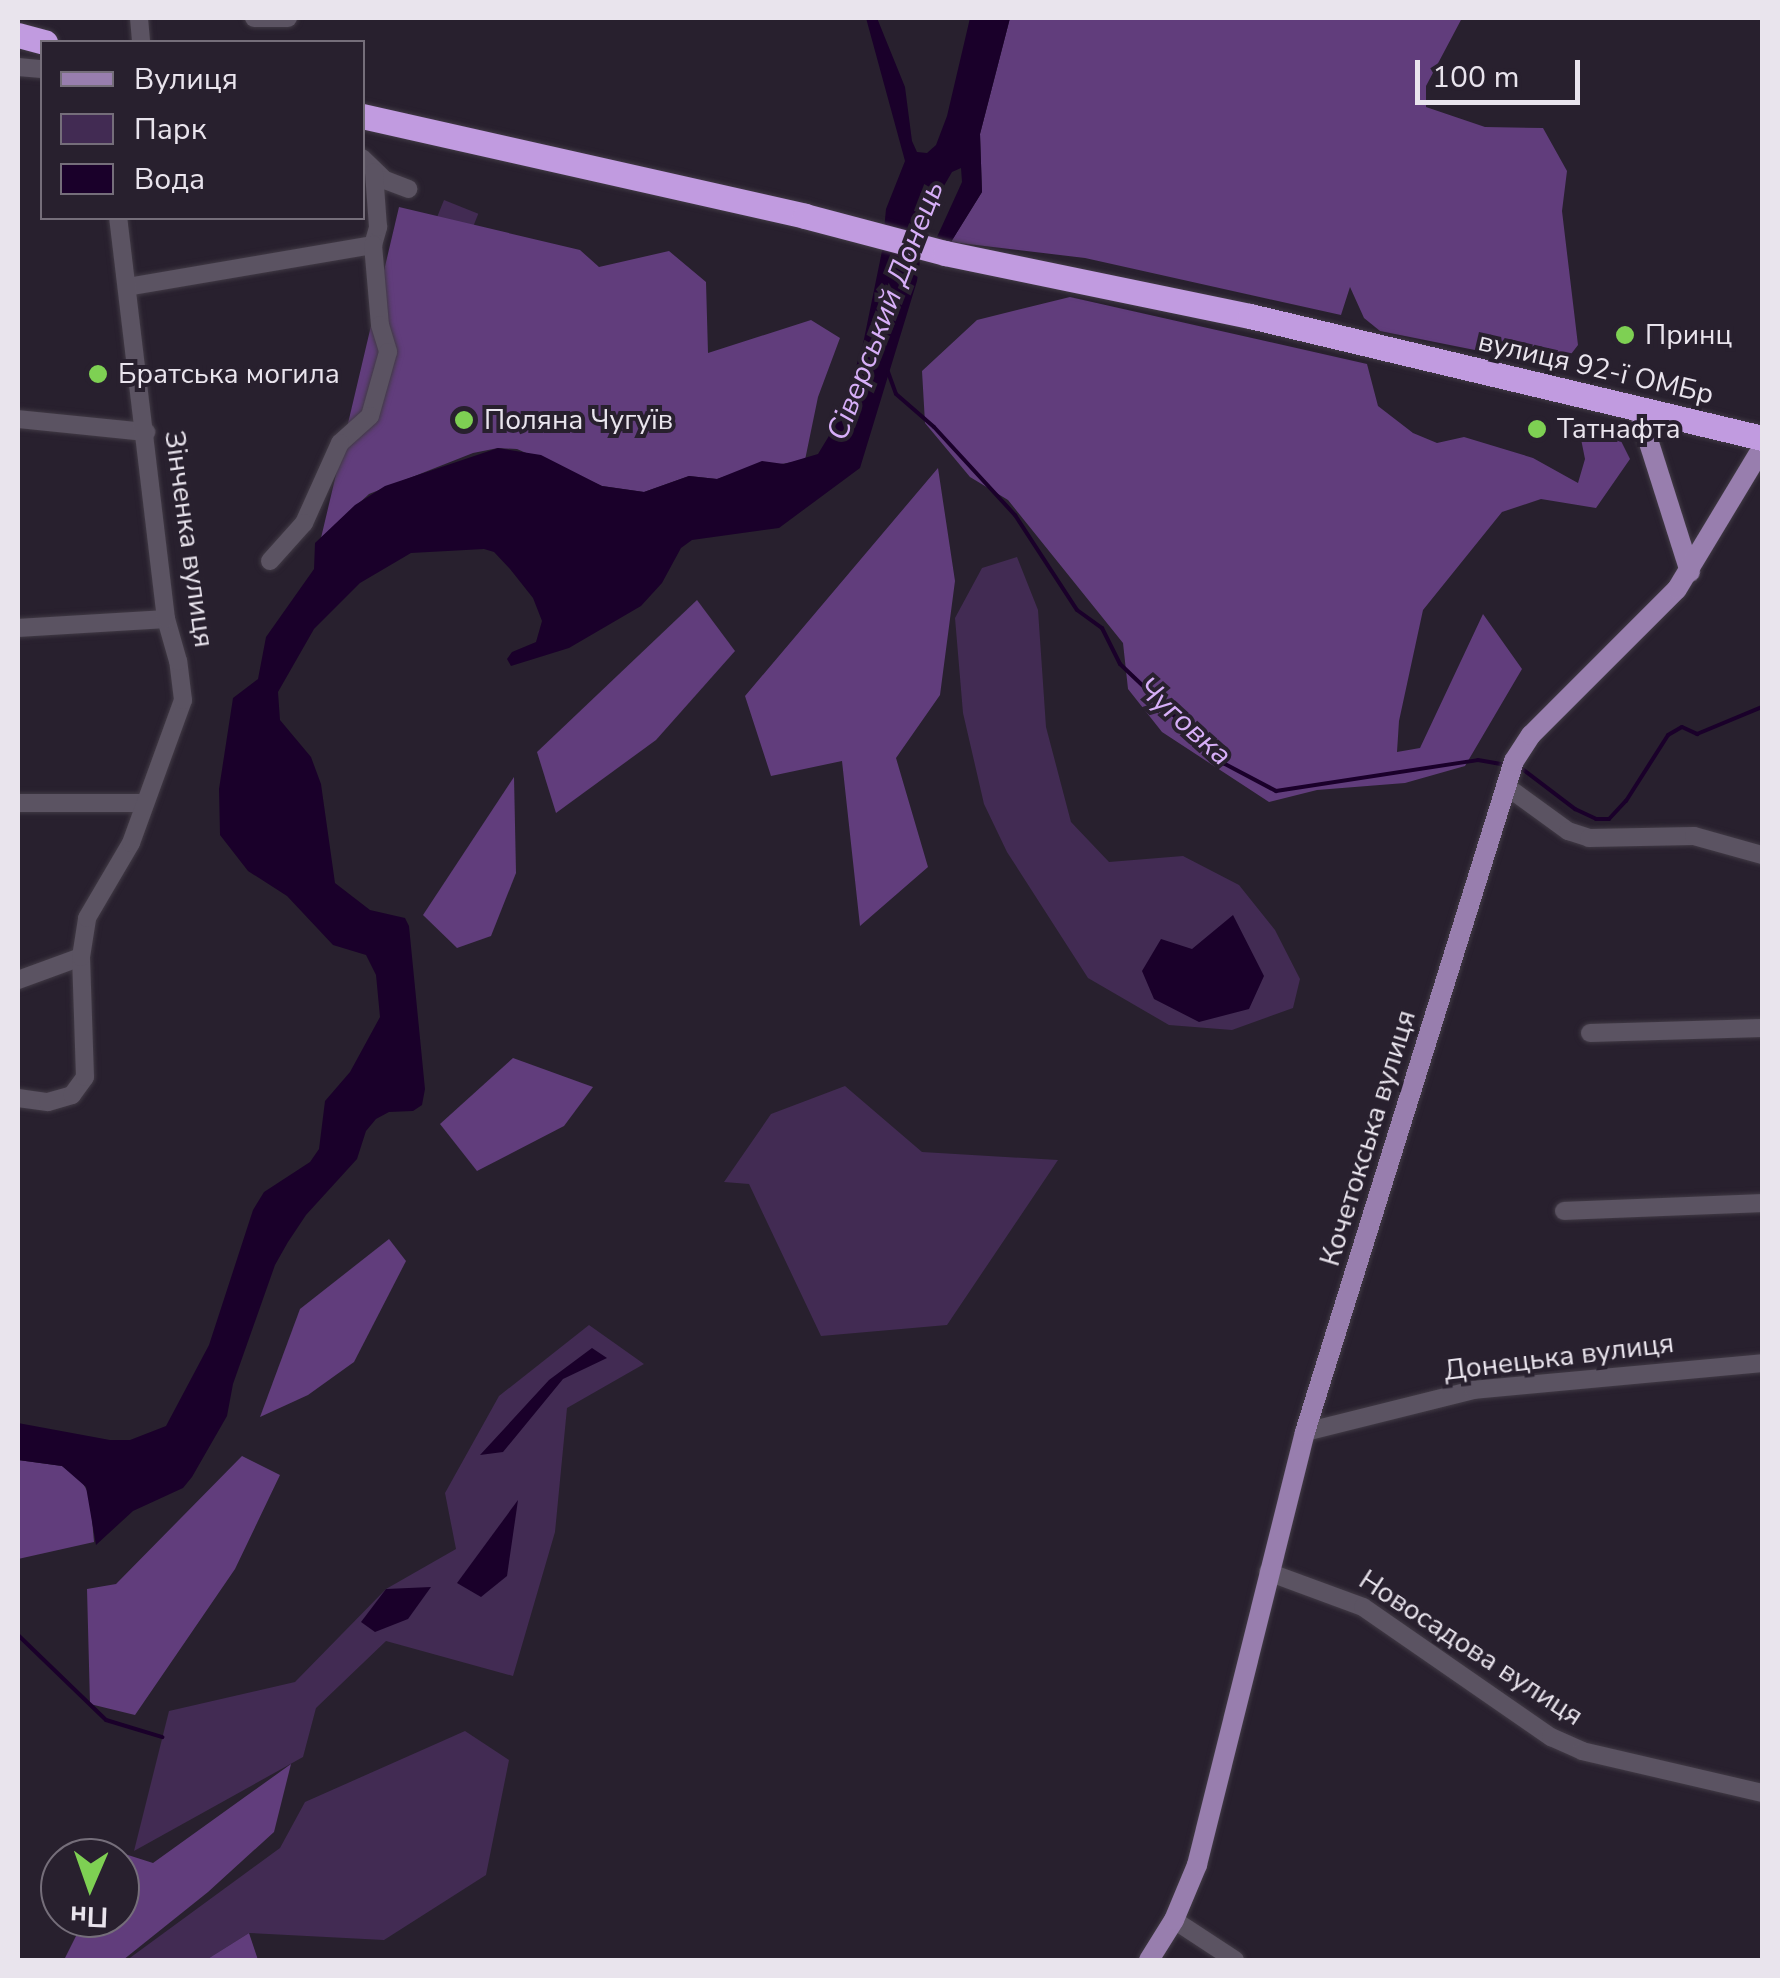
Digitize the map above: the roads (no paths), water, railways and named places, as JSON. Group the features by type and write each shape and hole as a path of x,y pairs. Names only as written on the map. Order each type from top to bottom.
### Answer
{"highway":[{"name":"вулиця 92-ї ОМБр","path":"365,117 805,216 866,235 1415,356 1762,438"}],"main road":[{"path":"1638,408 1690,572"},
{"name":"Кочетокська вулиця","path":"1149,1960 1174,1920 1206,1833 1304,1432 1510,772 1531,734 1690,572 1762,448"}],"street":[{"path":"254,18 288,18"},
{"path":"368,165 408,189"},
{"path":"270,561 304,523 340,442 370,416 388,352 380,325 372,245 378,227 368,165"},
{"name":"Зінченка вулиця","path":"18,1098 48,1102 72,1095 86,1077 81,957 87,918 131,843 182,700 178,661 166,618 118,220"},
{"path":"127,287 372,245"},
{"path":"18,419 146,432"},
{"path":"18,628 166,618"},
{"path":"1510,772 1568,830 1588,838 1694,836 1762,854"},
{"path":"18,803 144,803"},
{"path":"18,980 81,957"},
{"path":"1590,1033 1762,1028"},
{"path":"1564,1211 1762,1203"},
{"name":"Донецька вулиця","path":"1304,1432 1473,1390 1762,1363"},
{"name":"Новосадова вулиця","path":"1268,1572 1363,1607 1551,1738 1582,1751 1762,1793"},
{"path":"1174,1920 1235,1960"}],"water":[{"name":"Сіверський Донець","path":"866,18 877,18 905,87 912,141 917,152 927,153 936,145 947,116 970,18 1010,18 980,134 982,192 951,242 937,237 962,182 961,168 952,172 941,191 925,228 917,281 860,468 779,528 692,540 681,548 662,583 641,606 569,648 511,666 507,659 512,652 536,642 542,621 533,598 510,569 494,552 484,549 411,553 360,583 314,629 278,692 280,720 311,757 321,784 335,883 370,910 405,918 409,926 425,1089 422,1105 413,1111 389,1112 376,1119 366,1131 357,1159 306,1215 288,1242 275,1265 233,1384 227,1416 192,1477 183,1488 133,1511 96,1545 86,1487 62,1466 18,1460 18,1423 110,1440 130,1440 166,1426 209,1345 253,1210 264,1192 310,1162 319,1149 325,1101 350,1072 380,1017 376,975 366,955 333,945 287,896 248,871 220,835 219,789 233,698 258,679 266,637 314,569 315,543 355,505 385,486 498,448 541,455 602,486 644,492 689,476 717,479 762,461 784,464 818,454 841,416 863,344 882,251 886,209 905,161"},
{"path":"1233,915 1264,976 1249,1009 1199,1022 1154,999 1142,971 1161,939 1192,949"},
{"path":"592,1348 607,1358 563,1379 503,1452 480,1455 549,1380"},
{"path":"518,1500 507,1576 481,1597 457,1583"},
{"path":"431,1587 408,1619 375,1632 361,1622 386,1589"}],"waterway":[{"name":"Чуговка","path":"888,372 896,394 934,427 1015,515 1077,610 1102,628 1120,664 1225,764 1276,791 1478,760 1507,765"},
{"name":"Чуговка","path":"1521,768 1575,809 1596,819 1609,819 1626,801 1668,735 1682,727 1697,734 1762,707"},
{"path":"18,1635 106,1720 162,1737"}],"place":[{"name":"Принц","path":"1625,335"},
{"name":"Братська могила","path":"98,374"},
{"name":"Поляна Чугуїв","path":"464,420"},
{"name":"Татнафта","path":"1537,429"}]}
